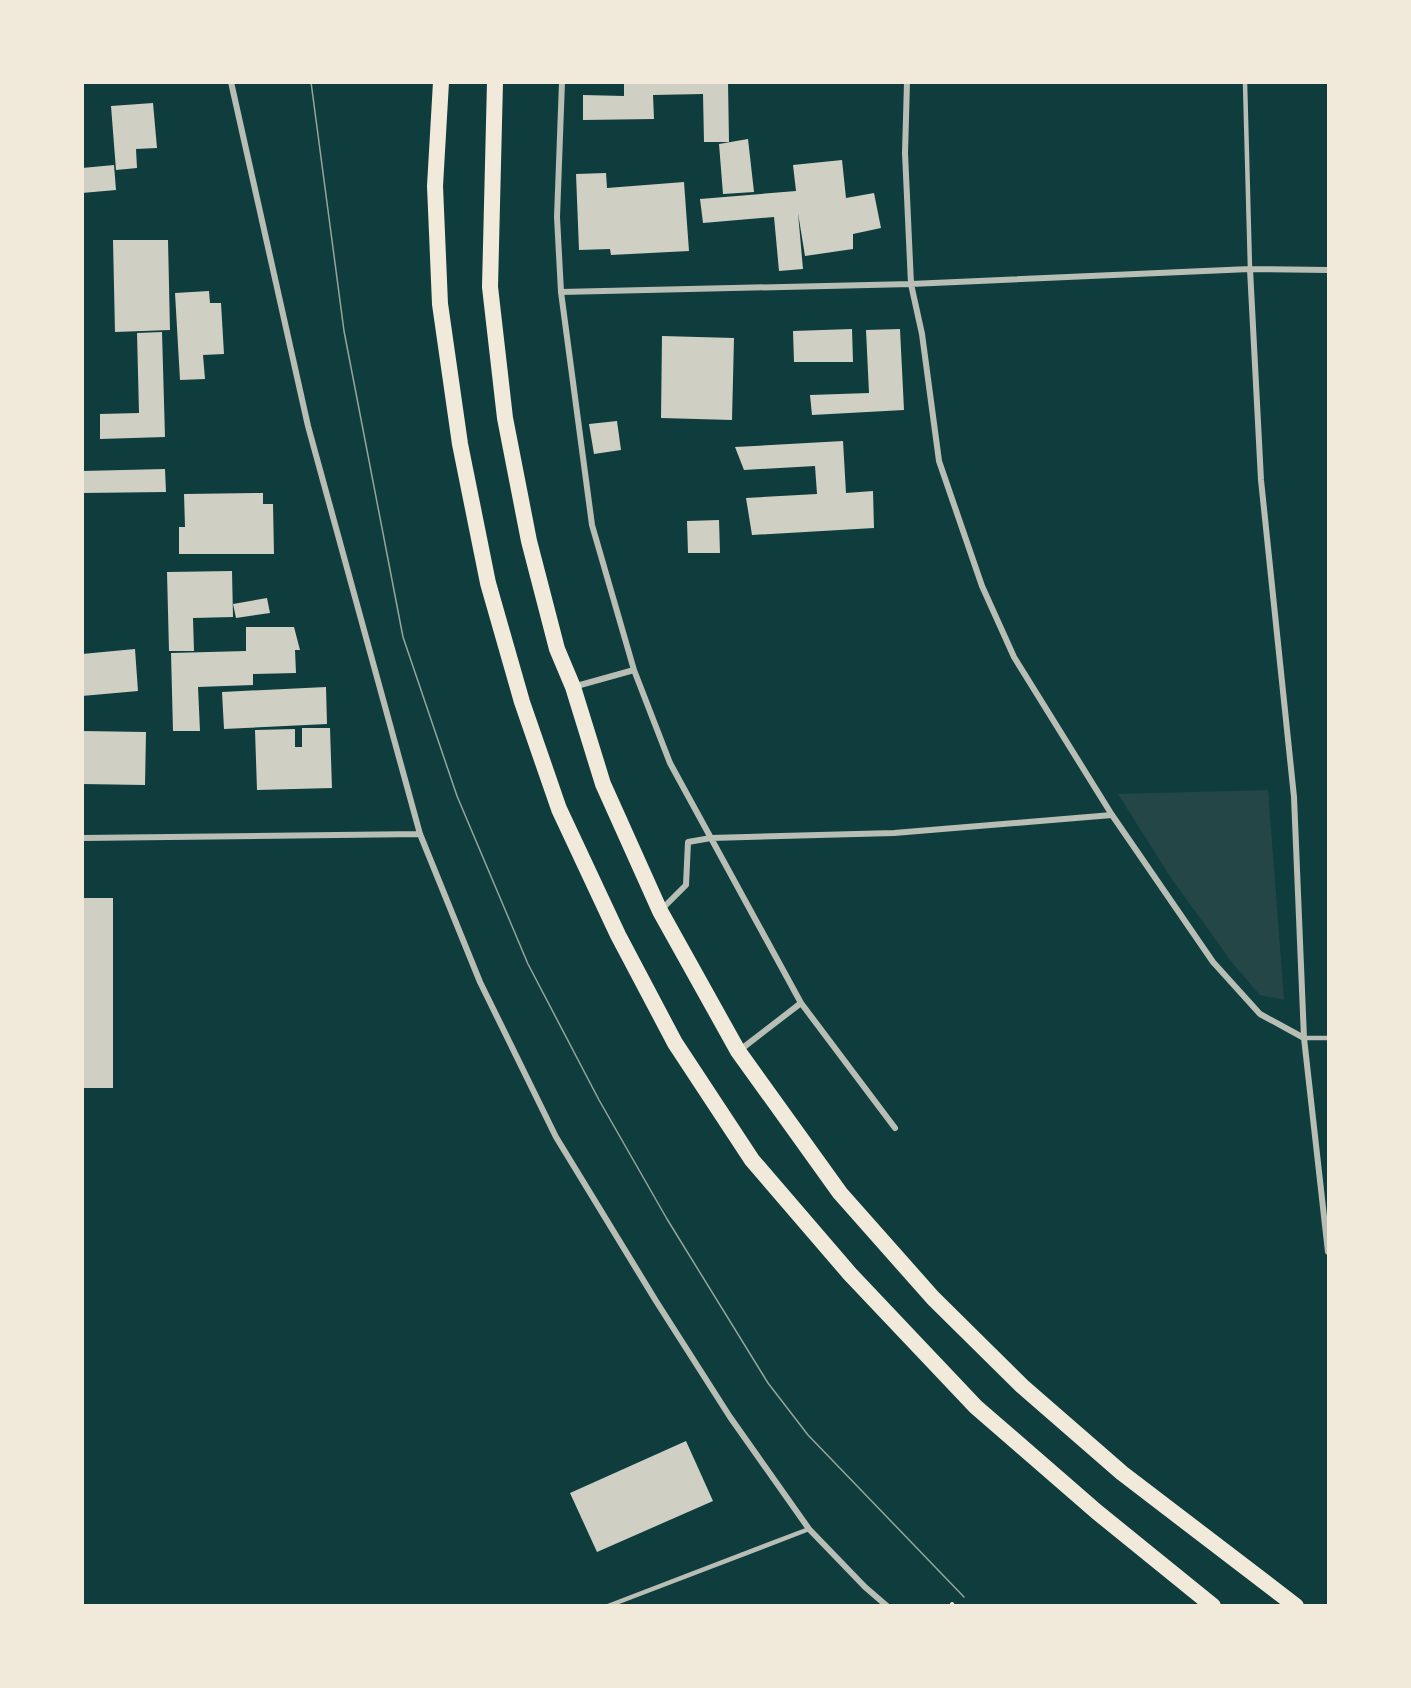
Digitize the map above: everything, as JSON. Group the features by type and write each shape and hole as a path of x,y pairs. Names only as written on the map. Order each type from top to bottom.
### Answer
{"highway":[{"path":"441,82 435,186 440,304 460,444 484,560 522,702 559,809 618,935 675,1043 752,1160 850,1274 976,1407 1097,1512 1213,1605"},
{"path":"495,82 490,287 506,418 529,541 557,649 573,687 603,784 660,911 738,1052 840,1193 933,1298 1022,1386 1122,1473 1296,1605"}],"street":[{"path":"231,82 308,426 420,834 480,982 556,1137 730,1417 809,1529 865,1587 887,1605"},
{"path":"562,82 557,217 561,292 592,525 634,670 670,763 801,1003 895,1128"},
{"path":"907,82 905,153 911,284 922,334 939,461 982,586 1014,657 1112,815 1213,962 1260,1014 1304,1038"},
{"path":"561,292 911,284 1250,269 1329,270"},
{"path":"1250,269 1261,480 1294,796 1304,1038 1329,1252"},
{"path":"573,687 634,670"},
{"path":"660,911 686,885 688,842 711,838 894,833 1112,815"},
{"path":"82,838 420,834"},
{"path":"738,1052 801,1003"}],"lane":[{"path":"1245,82 1250,269"},
{"path":"1304,1038 1329,1038"},
{"path":"608,1605 809,1529"}],"shaded area":[{"path":"1268,790 1284,1000 1260,995 1234,965 1171,878 1118,794"}],"building":[{"path":"624,82 728,82 729,142 704,142 703,94 653,95 654,119 583,120 583,95 624,96"},
{"path":"153,103 157,148 136,149 137,168 116,170 111,106"},
{"path":"748,139 754,192 723,194 719,144"},
{"path":"842,160 846,198 874,193 881,228 853,234 853,249 805,256 798,213 803,269 779,271 774,217 703,223 700,199 796,191 793,165"},
{"path":"114,165 116,190 82,193 82,168"},
{"path":"606,173 607,188 684,182 689,251 611,255 610,249 579,250 576,174"},
{"path":"113,240 168,240 170,330 115,332"},
{"path":"209,291 210,303 221,303 224,354 203,355 205,379 180,380 175,293"},
{"path":"852,329 853,362 794,362 793,331"},
{"path":"900,329 904,410 812,415 810,395 869,393 866,330"},
{"path":"162,332 165,437 100,439 100,414 139,413 137,333"},
{"path":"662,336 734,338 732,420 661,418"},
{"path":"617,421 621,450 594,454 589,424"},
{"path":"843,441 846,493 873,491 874,528 752,535 746,498 817,494 815,466 744,470 735,447"},
{"path":"165,469 166,492 82,493 82,471"},
{"path":"263,493 263,504 273,504 274,554 179,554 179,527 185,527 184,494"},
{"path":"719,520 720,553 688,553 687,521"},
{"path":"232,571 233,617 193,618 194,651 169,651 167,572"},
{"path":"267,598 270,613 236,618 233,604"},
{"path":"246,627 294,627 300,650 295,650 296,673 253,674 253,685 198,687 200,731 173,731 171,653 246,651"},
{"path":"135,649 138,691 82,696 82,654"},
{"path":"326,687 327,724 224,729 222,692"},
{"path":"302,728 330,728 332,788 257,790 255,730 295,729 295,747 302,747"},
{"path":"82,731 146,732 145,785 82,784"},
{"path":"82,898 113,898 113,1088 82,1088"},
{"path":"686,1441 713,1501 597,1552 570,1493"}],"tram line":[{"path":"311,82 344,331 403,637 457,796 528,964 599,1100 667,1219 768,1383 808,1435 964,1597"}]}
